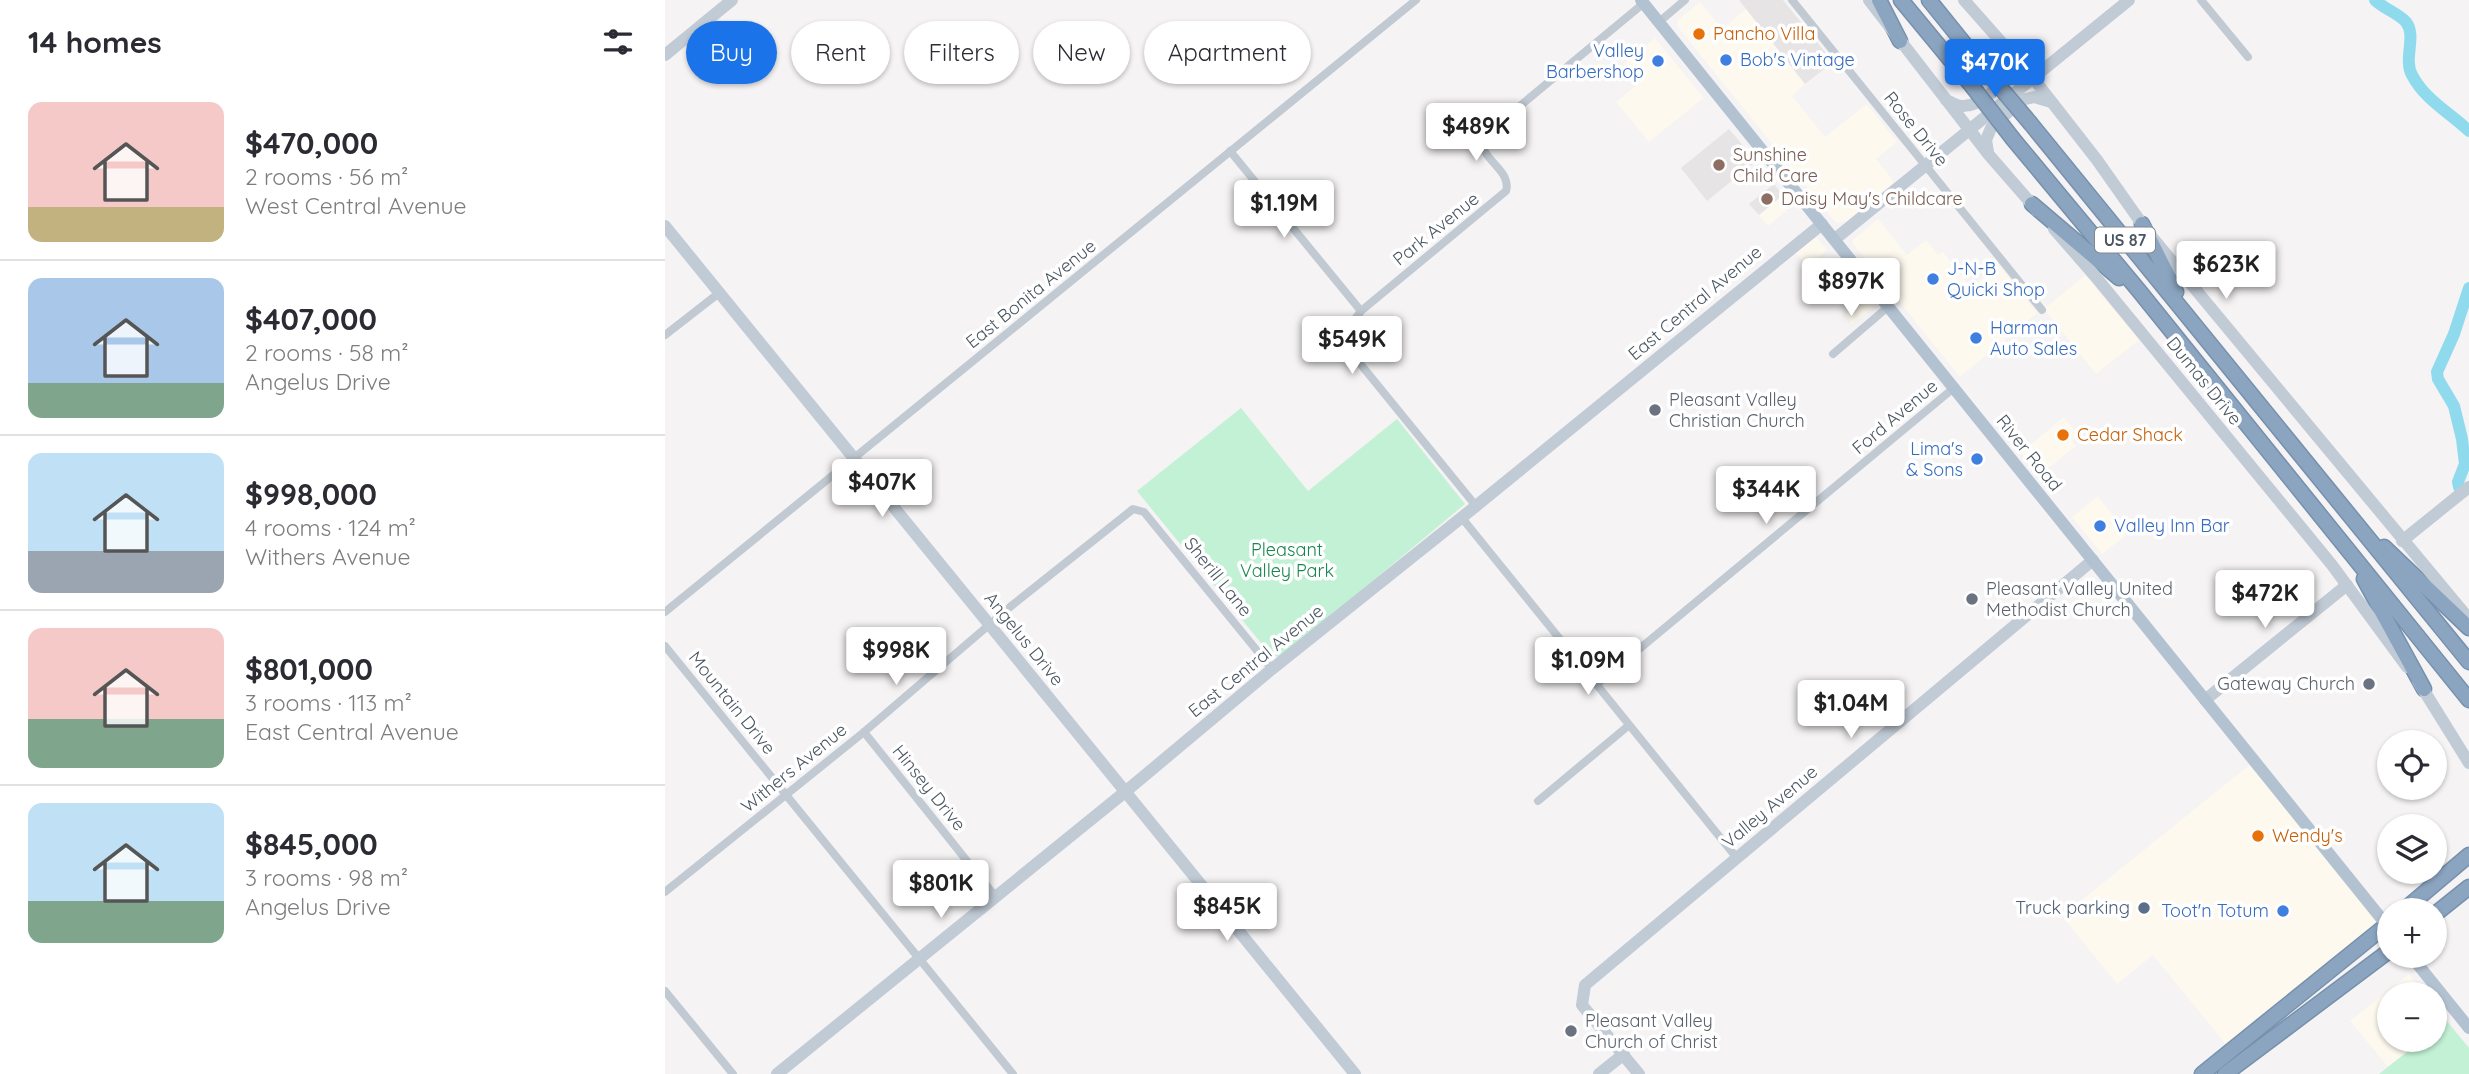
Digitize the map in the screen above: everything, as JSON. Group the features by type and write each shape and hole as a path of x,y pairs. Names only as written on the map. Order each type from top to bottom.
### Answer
{"highway":[{"path":"1879,0 1901,41"},
{"name":"US 87","path":"1901,0 2469,700"},
{"name":"US 87","path":"1929,0 2469,662"},
{"path":"2032,204 2160,317"},
{"path":"2142,224 2171,285 2220,357"},
{"path":"2351,518 2469,628"},
{"path":"2348,550 2424,689"},
{"path":"2418,898 2469,855"},
{"path":"2447,905 2469,887"},
{"path":"2202,1074 2377,934"},
{"path":"2225,1074 2377,960"}],"main road":[{"name":"River Road","path":"1642,2 2377,911"},
{"path":"2421,968 2469,1028"}],"street":[{"path":"665,55 732,0"},
{"name":"East Bonita Avenue","path":"665,612 1416,0"},
{"path":"1659,22 1685,0"},
{"name":"Rose Drive","path":"1792,0 2042,310"},
{"name":"Dumas Drive","path":"1869,0 1989,155 2095,276 2347,585 2424,689 2469,763"},
{"path":"1964,0 2033,78 2097,160 2142,224 2469,619"},
{"path":"1835,239 2129,0"},
{"path":"2201,0 2248,57"},
{"name":"Park Avenue","path":"1476,506 1349,350 1344,337 1346,329 1361,311 1506,191 1507,180 1482,147 1482,139 1486,134 1642,2"},
{"path":"1946,100 1961,107 1973,104 1987,95 2011,70 2009,50"},
{"path":"1989,155 1986,139 1991,128 2005,112 2021,100 2034,97 2051,102"},
{"path":"1230,151 1361,311"},
{"name":"East Central Avenue","path":"777,1074 1822,224"},
{"name":"Angelus Drive","path":"665,226 1355,1074"},
{"path":"666,331 719,293"},
{"path":"1833,354 1889,306"},
{"name":"Ford Avenue","path":"1597,684 1955,387"},
{"path":"2402,541 2469,487"},
{"name":"Withers Avenue","path":"665,892 864,732 1010,607 1129,511 1137,508"},
{"name":"Sherill Lane","path":"1137,508 1144,512 1272,669"},
{"path":"1462,518 1736,857"},
{"name":"Valley Avenue","path":"1639,1074 1582,1005 1584,985 2093,559"},
{"path":"2205,700 2347,585"},
{"name":"Mountain Drive","path":"665,646 1013,1074"},
{"path":"1538,801 1628,726"},
{"name":"Hinsey Drive","path":"864,732 995,896"},
{"path":"665,991 733,1074"},
{"path":"1599,1074 1624,1054"}],"shaded area":[{"path":"1739,0 1783,0 1833,62 1805,84"},
{"path":"1700,2 1722,29 1746,9 1805,84 1792,96 1825,137 1867,104 1897,142 1876,159 1894,182 1847,221 1836,223 1677,26 1678,20"},
{"path":"1655,38 1704,98 1649,142 1616,102 1640,82 1624,63"},
{"name":"Sunshine Child Care","path":"1729,129 1756,161 1707,201 1681,168"},
{"name":"Daisy May's Childcare","path":"1774,184 1783,195 1759,215 1749,204"},
{"path":"1783,195 1792,206 1768,226 1759,215"},
{"path":"1878,219 1907,255 1926,240 1938,255 1943,252 1971,288 1999,265 2037,313 1960,377 1853,244 1853,240"},
{"path":"1816,237 1827,250 1807,266 1795,252"},
{"path":"1848,275 1860,289 1838,306 1827,292"},
{"path":"2085,275 2139,340 2096,374 2044,309"},
{"path":"1866,298 1874,307 1852,324 1845,315"},
{"path":"2064,417 2079,436 2072,441 2076,446 2039,476 2021,453"},
{"path":"2098,496 2128,534 2102,554 2072,517"},
{"path":"2252,763 2377,922 2377,928 2229,1048 2153,955 2117,984 2062,916"},
{"path":"2409,974 2415,982 2399,982"},
{"path":"2377,999 2377,1052 2407,1052 2388,1067 2350,1021"}],"green space":[{"name":"Pleasant Valley Park","path":"1241,408 1308,491 1397,419 1465,504 1284,655 1278,657 1270,654 1137,491"},
{"path":"2447,1021 2469,1048 2469,1074 2379,1074 2407,1052 2447,1052"}],"waterway":[{"path":"2375,0 2406,22 2410,34 2410,69 2417,84 2430,99 2469,131"},
{"path":"2459,487 2458,482 2465,464 2462,439 2454,406 2438,379 2437,372 2454,334 2469,288"}],"place":[{"name":"Pancho Villa","path":"1699,34"},
{"name":"Bob's Vintage","path":"1726,60"},
{"name":"Valley Barbershop","path":"1658,61"},
{"name":"Sunshine Child Care","path":"1719,165"},
{"name":"Daisy May's Childcare","path":"1767,199"},
{"name":"J-N-B Quicki Shop","path":"1933,279"},
{"name":"Harman Auto Sales","path":"1976,338"},
{"name":"Pleasant Valley Christian Church","path":"1655,410"},
{"name":"Cedar Shack","path":"2063,435"},
{"name":"Lima's & Sons","path":"1977,459"},
{"name":"Valley Inn Bar","path":"2100,526"},
{"name":"Pleasant Valley United Methodist Church","path":"1972,599"},
{"name":"Gateway Church","path":"2369,684"},
{"name":"Wendy's","path":"2258,836"},
{"name":"Truck parking","path":"2144,908"},
{"name":"Toot'n Totum","path":"2283,911"},
{"name":"Pleasant Valley Church of Christ","path":"1571,1031"}]}
